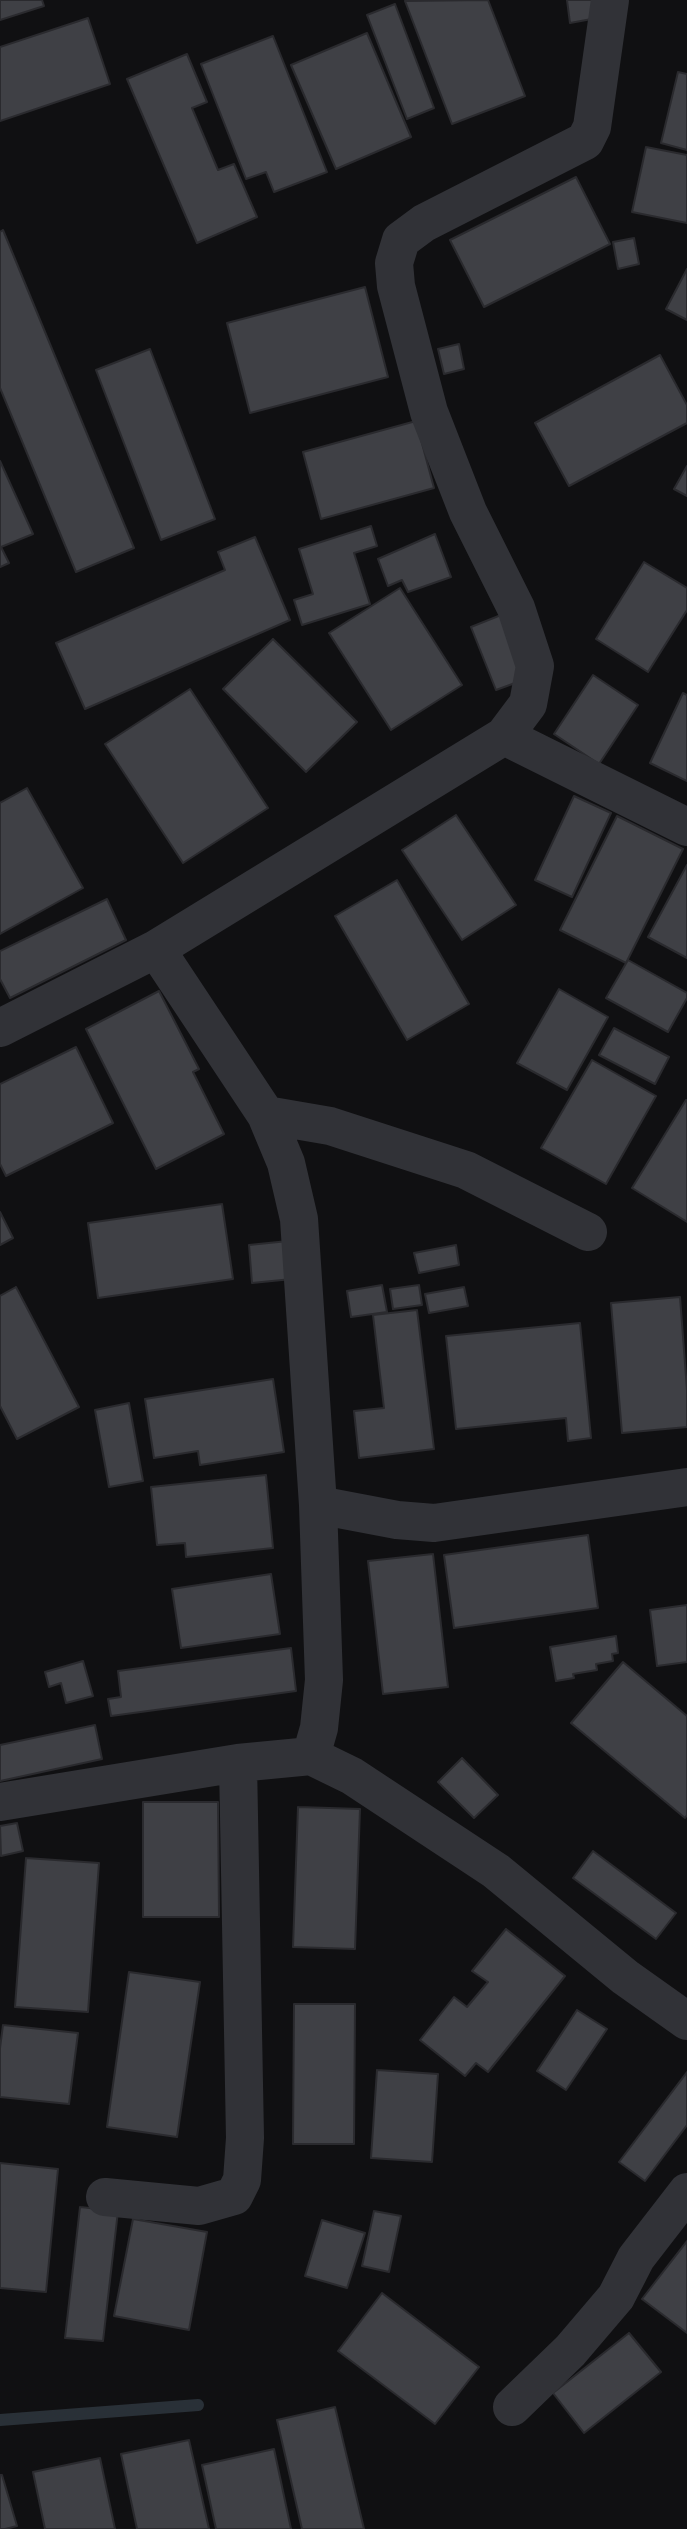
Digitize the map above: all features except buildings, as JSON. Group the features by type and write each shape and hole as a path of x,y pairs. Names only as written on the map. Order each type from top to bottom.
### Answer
{"street":[{"path":"0,1028 156,949 505,736 528,704 534,666 516,608 468,512 429,412 396,286 394,263 401,240 424,223 585,141 592,127 610,0"},
{"path":"505,736 687,827"},
{"path":"156,949 266,1115 286,1163 299,1219 318,1505 324,1679 319,1728 310,1756"},
{"path":"266,1115 330,1126 466,1170 588,1232"},
{"path":"318,1505 397,1520 434,1523 687,1487"},
{"path":"0,1802 238,1763 310,1756 352,1776 496,1871 625,1978 687,2021"},
{"path":"105,2197 199,2206 234,2196 242,2180 245,2138 238,1763"},
{"path":"512,2407 570,2351 616,2297 636,2258 687,2192"}],"waterway":[{"path":"0,2420 198,2405"}]}
